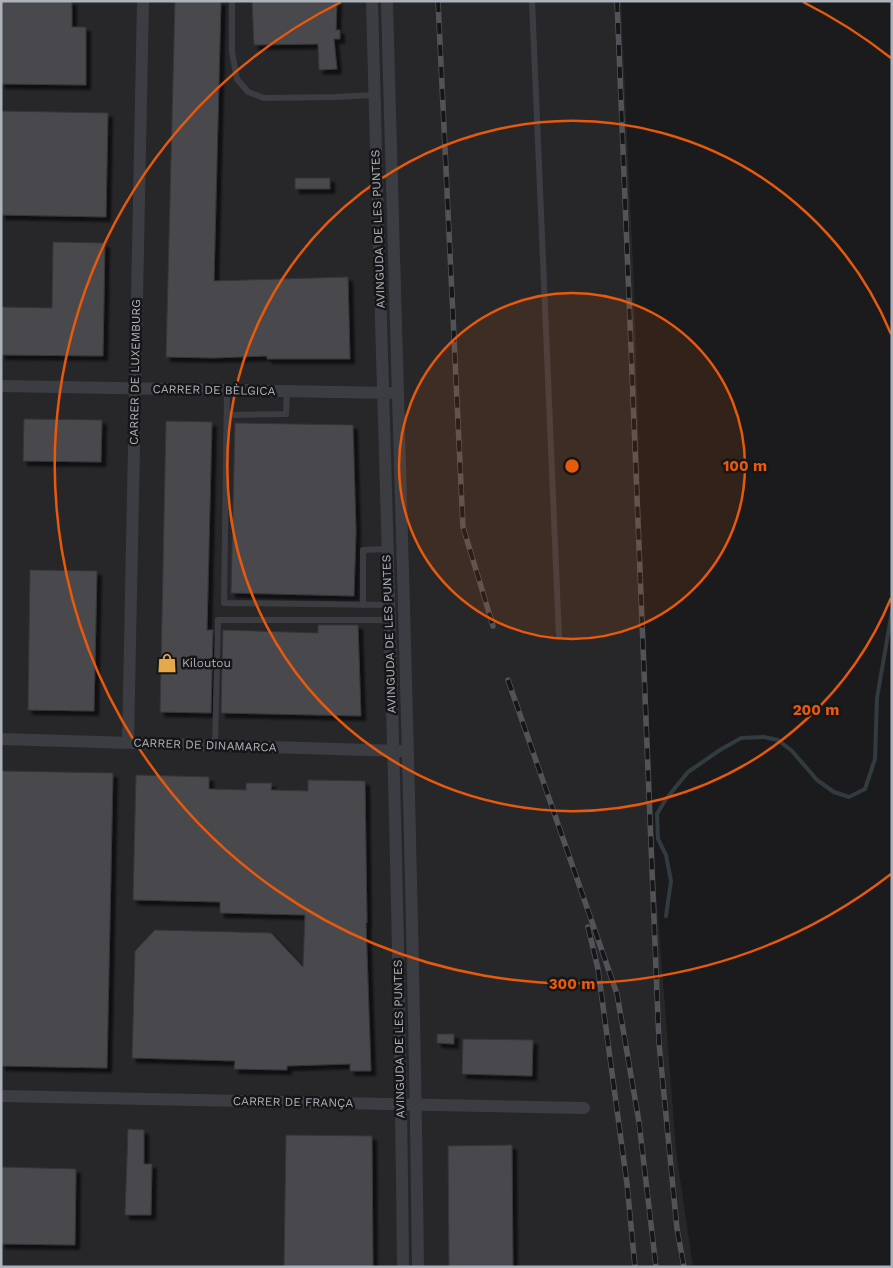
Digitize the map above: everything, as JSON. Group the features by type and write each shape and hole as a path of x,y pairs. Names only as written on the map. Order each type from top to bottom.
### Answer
{"street":[{"name":"CARRER DE LUXEMBURG","path":"128,743 143,1"},
{"name":"AVINGUDA DE LES PUNTES","path":"372,1 393,750 403,1267"},
{"name":"AVINGUDA DE LES PUNTES","path":"387,1 408,751 418,1267"},
{"name":"CARRER DE BÈLGICA","path":"1,386 397,393"},
{"name":"CARRER DE DINAMARCA","path":"1,739 408,751"},
{"name":"CARRER DE FRANÇA","path":"1,1096 584,1108"}],"lane":[{"path":"232,1 232,52 237,79 248,92 264,98 374,95"},
{"path":"532,1 559,637"},
{"path":"227,390 224,603 388,605"},
{"path":"226,415 286,414 287,392"},
{"path":"363,604 363,550 387,549"},
{"path":"215,745 218,620 389,620"}],"shaded area":[{"path":"1,1 621,1 634,287 641,526 656,890 676,1150 693,1267 1,1267"}],"building":[{"path":"1,1 72,1 72,27 86,27 86,85 1,84"},
{"path":"175,1 221,1 214,281 348,277 350,359 267,359 267,356 166,357"},
{"path":"252,1 337,1 336,30 340,30 340,39 334,39 337,69 319,70 318,44 254,45"},
{"path":"1,111 108,113 106,217 1,215"},
{"path":"295,178 330,178 330,189 295,189"},
{"path":"53,242 105,243 103,356 1,355 1,307 52,308"},
{"path":"24,419 102,420 101,462 23,461"},
{"path":"166,421 212,422 207,630 213,630 211,713 160,712"},
{"path":"235,423 353,425 356,531 354,596 231,593"},
{"path":"30,570 97,571 94,711 28,710"},
{"path":"318,625 358,625 361,716 221,713 223,630 318,633"},
{"path":"1,771 113,773 107,1068 1,1066"},
{"path":"136,775 209,777 209,789 246,790 246,783 272,783 271,790 308,791 308,780 365,781 366,923 371,1071 350,1071 350,1064 287,1066 287,1070 234,1069 235,1061 132,1058 135,951 155,930 271,933 303,967 305,915 220,913 220,902 133,900"},
{"path":"437,1034 454,1034 454,1044 437,1043"},
{"path":"463,1039 533,1040 532,1076 462,1074"},
{"path":"128,1129 144,1130 144,1164 152,1164 151,1215 125,1215"},
{"path":"286,1135 372,1136 373,1267 284,1267"},
{"path":"512,1145 513,1267 449,1267 448,1146"},
{"path":"1,1167 76,1169 75,1245 1,1244"}],"waterway":[{"path":"666,916 671,881 666,855 658,839 657,814 666,799 688,772 720,750 741,738 764,737 778,740 792,751 817,780 834,792 849,797 865,789 875,759 877,698 892,611"}],"railway":[{"path":"438,1 463,527 493,626"},
{"path":"617,1 659,1043 677,1229 684,1267"},
{"path":"508,680 617,994 639,1122 656,1267"},
{"path":"588,927 598,969 627,1184 635,1267"}],"place":[{"name":"Kiloutou","path":"167,663"}]}
